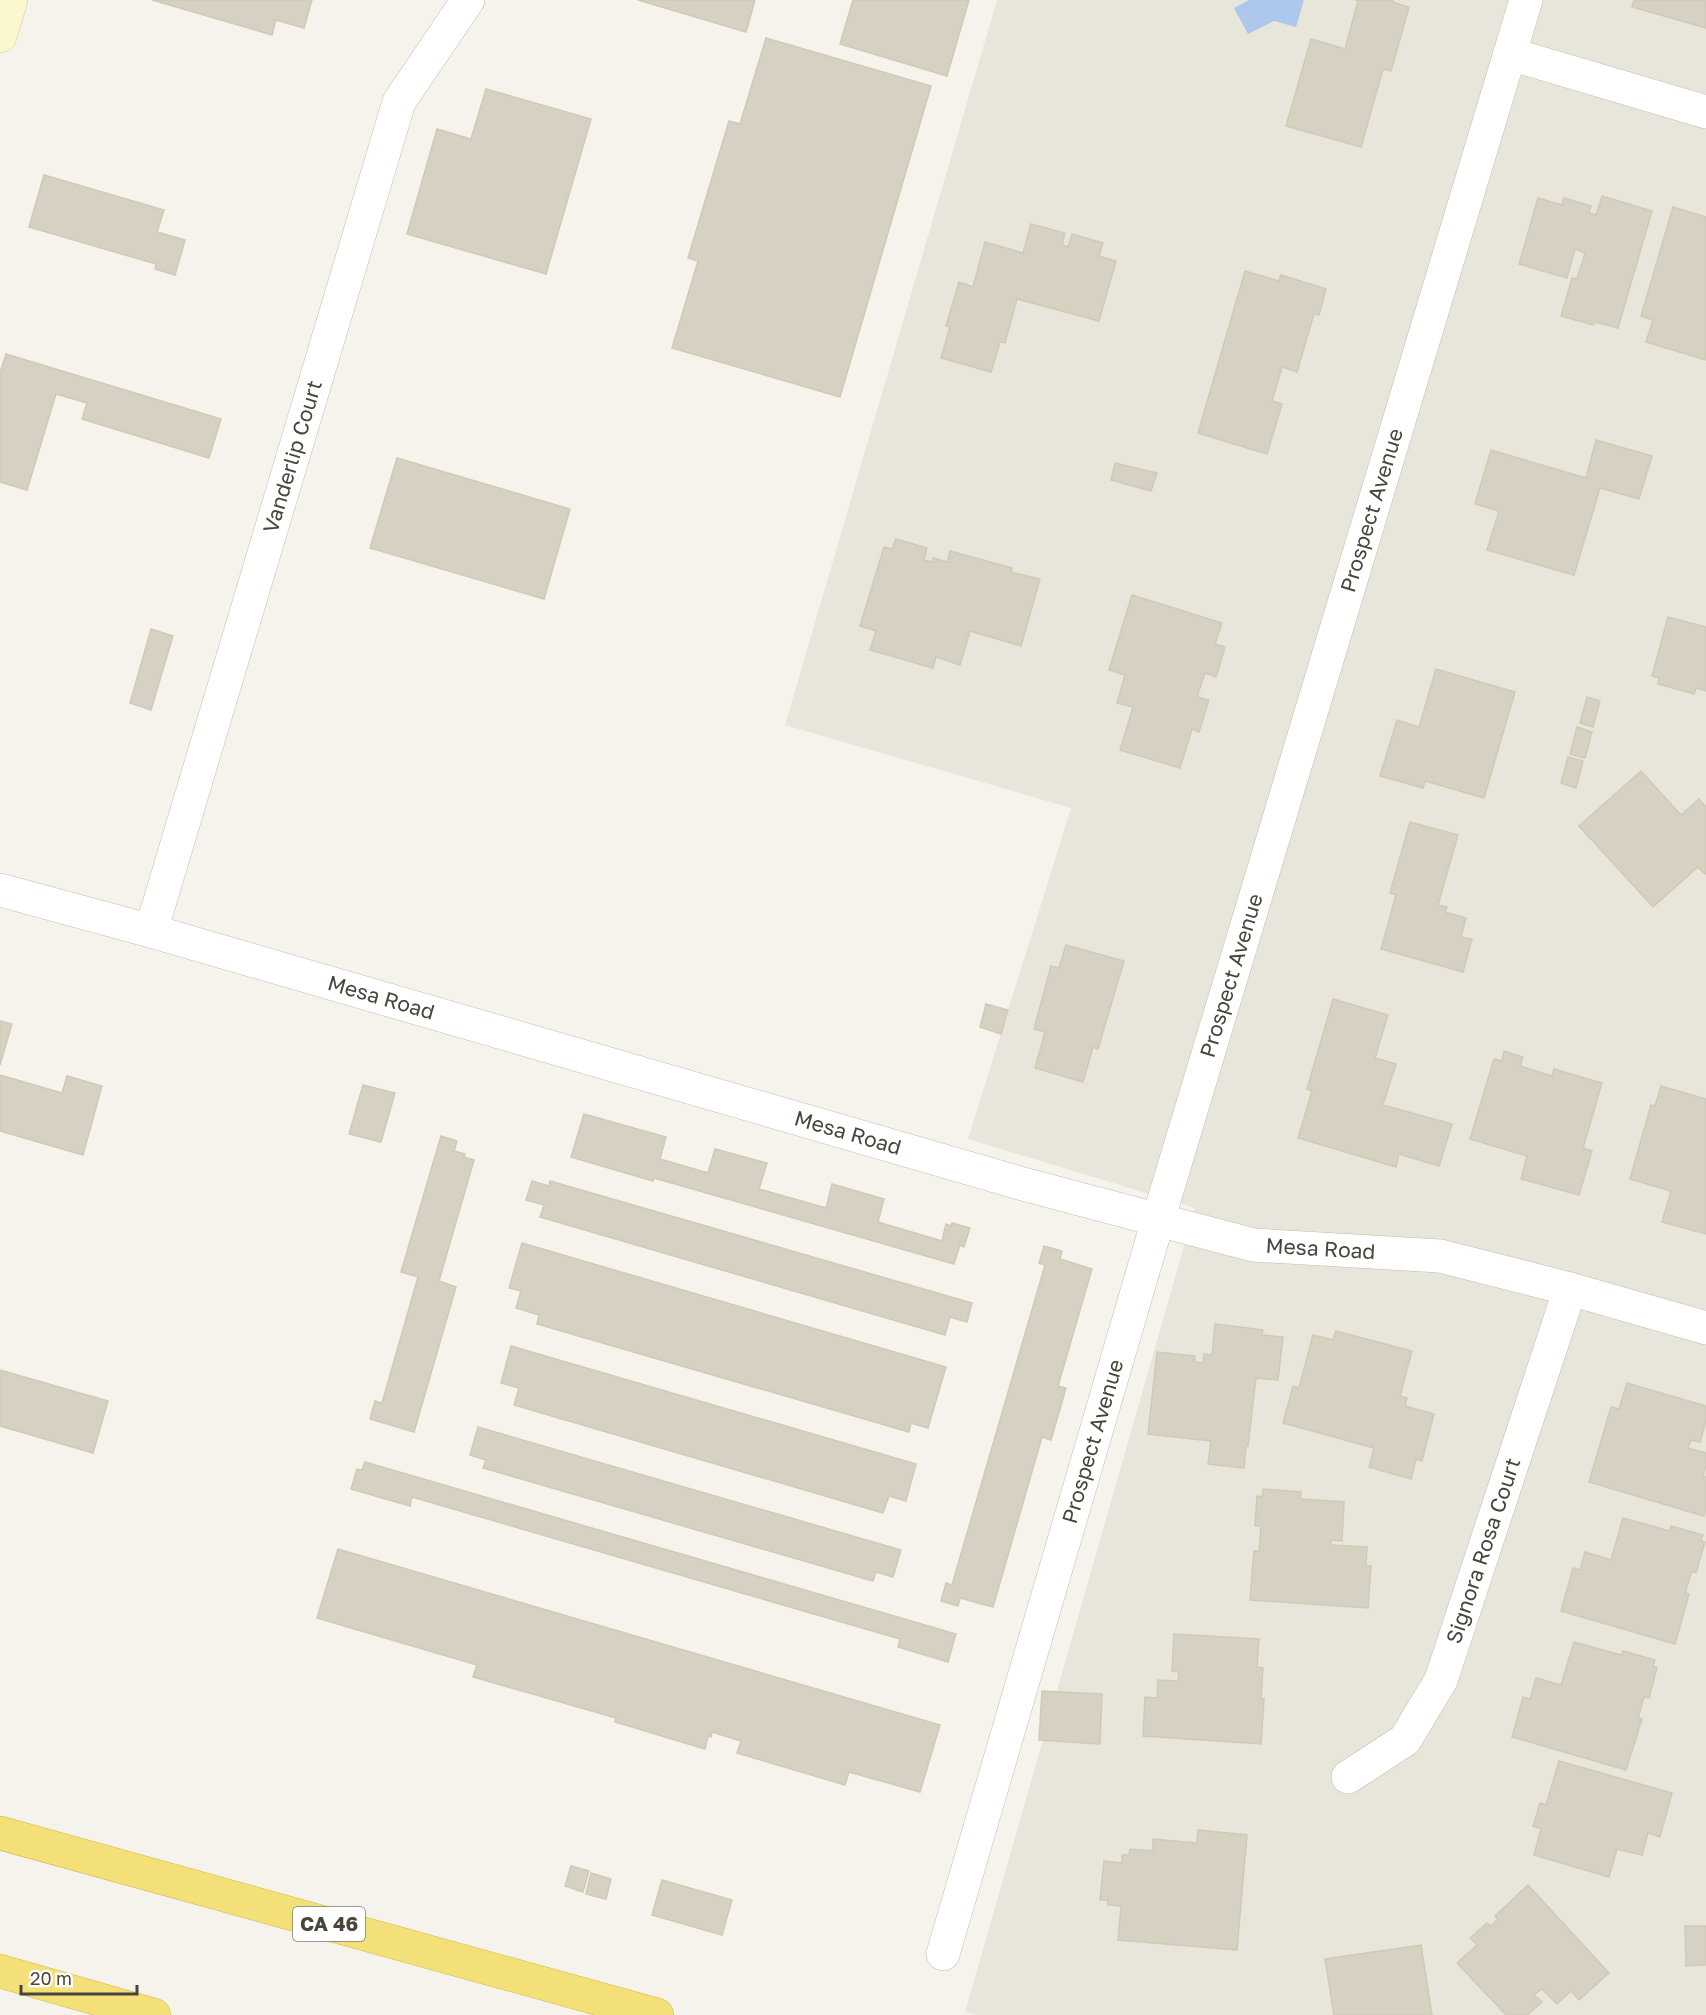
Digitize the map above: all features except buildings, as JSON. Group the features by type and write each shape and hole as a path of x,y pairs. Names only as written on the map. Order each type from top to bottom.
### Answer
{"highway":[{"name":"CA 46","path":"0,1833 657,2015"},
{"path":"0,1971 154,2015"}],"main road":[{"path":"0,36 11,0"}],"street":[{"name":"Vanderlip Court","path":"151,931 399,102 468,0"},
{"name":"Prospect Avenue","path":"943,1954 1158,1220 1526,0"},
{"path":"1510,54 1706,112"},
{"name":"Mesa Road","path":"0,890 151,931 1011,1180 1254,1245 1440,1256 1570,1289 1706,1328"},
{"name":"Signora Rosa Court","path":"1348,1777 1405,1740 1441,1680 1570,1289"}],"shaded area":[{"path":"997,0 1706,0 1706,2015 977,2015 965,2012 1195,1208 968,1139 1071,808 785,725"}],"water":[{"path":"1249,0 1304,0 1296,27 1274,21 1248,34 1234,8"}]}
